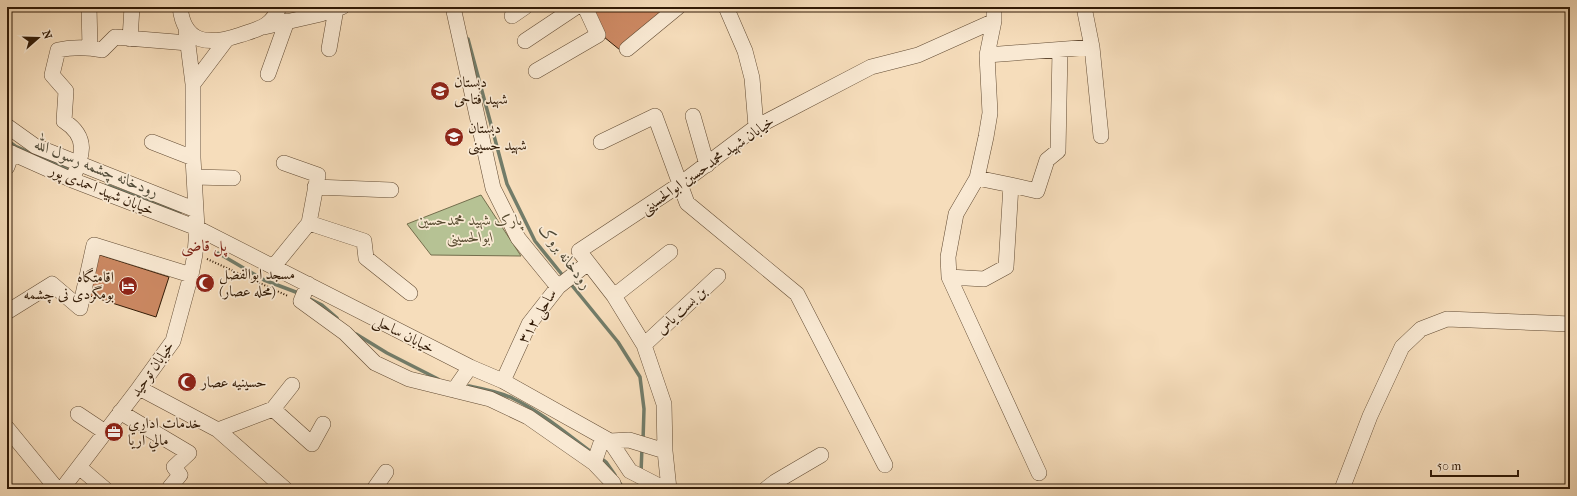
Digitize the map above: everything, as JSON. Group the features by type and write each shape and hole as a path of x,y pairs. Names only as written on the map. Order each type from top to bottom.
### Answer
{"street":[{"path":"89,7 90,48"},
{"path":"130,39 132,7"},
{"name":"خیابان توحید","path":"62,489 173,341 191,275 195,254 197,228 193,158 193,84 187,36 180,7"},
{"path":"264,27 271,21 279,7"},
{"path":"305,7 321,14"},
{"name":"ساحلی ۳۱۲","path":"453,7 493,188 518,238 558,287 529,324 503,381"},
{"path":"525,41 576,7"},
{"path":"536,71 598,35 585,7"},
{"path":"627,49 678,7"},
{"path":"726,7 745,51 750,71 756,127"},
{"path":"1084,7 1092,47 1101,136"},
{"path":"76,172 83,147 74,127 64,121 66,91 52,75 58,50 71,48 90,48 102,50 115,37 130,39 187,36 192,34 209,42 227,40 264,27 321,14 339,8"},
{"path":"329,49 339,8"},
{"path":"994,14 987,55 990,113 986,137 977,178 956,214 948,257 949,277 1038,473"},
{"name":"خیابان شهید محمدحسین ابوالحسینی","path":"558,287 583,257 756,127 871,67 918,55 994,14"},
{"path":"268,74 287,21"},
{"path":"193,84 227,40"},
{"path":"987,55 1092,47"},
{"path":"977,178 1037,191 1047,160 1058,151 1060,50"},
{"path":"602,142 655,116 679,186 687,204 798,294 885,465"},
{"path":"693,116 707,165"},
{"path":"7,126 76,172 196,210"},
{"path":"152,142 193,158"},
{"name":"خیابان شهید احمدی پور","path":"9,157 76,172 197,228"},
{"path":"274,266 309,223 318,175 284,163"},
{"path":"194,177 233,178"},
{"path":"949,277 984,279 1006,267 1012,185"},
{"path":"315,187 391,190"},
{"path":"309,223 364,242 366,258 410,293"},
{"name":"خیابان ساحلی","path":"197,228 274,266 304,293 461,379 503,381 532,409 607,439 630,471 659,486"},
{"path":"7,312 52,284 80,308 94,245 191,275"},
{"path":"614,296 670,252"},
{"path":"583,257 614,296 644,345 664,404 660,450 669,489"},
{"name":"بن بست یاس","path":"644,345 718,276"},
{"path":"304,293 375,363 409,379 461,379 490,399 532,409 594,463 613,484 615,489"},
{"path":"1342,489 1370,416 1402,347 1421,329 1447,319 1570,324"},
{"path":"218,430 273,409 292,384"},
{"path":"139,388 218,430 285,489"},
{"path":"273,409 312,444 323,424"},
{"path":"120,412 189,453 174,467 180,475 170,487 173,489"},
{"path":"78,414 105,432"},
{"path":"7,428 57,489"},
{"path":"594,463 607,439 629,440 660,450"},
{"path":"766,489 775,482 821,455"},
{"path":"79,467 105,489"},
{"path":"374,489 386,472"}],"path":[{"path":"195,254 304,293"}],"green space":[{"name":"پارک شهید محمدحسین ابوالحسینی","path":"481,195 521,256 431,255 407,224"}],"building":[{"path":"586,7 657,7 663,14 620,50 604,37"},
{"name":"اقامتگاه بومگردی نی چشمه","path":"97,254 169,277 156,317 87,295"}],"waterway":[{"name":"رودخانه بروک","path":"468,39 507,184 535,241 564,277"},
{"name":"رودخانه چشمه رسول الله","path":"7,140 15,146 72,171"},
{"name":"رودخانه چشمه رسول الله","path":"106,185 180,213"},
{"name":"رودخانه چشمه رسول الله","path":"218,253 264,280 301,294"},
{"name":"رودخانه بروک","path":"570,283 618,342 640,377 644,409 643,441"},
{"name":"رودخانه چشمه رسول الله","path":"310,299 322,305 337,318"},
{"name":"رودخانه چشمه رسول الله","path":"356,334 387,353 438,379"},
{"name":"رودخانه چشمه رسول الله","path":"469,386 504,394 525,405 594,454"},
{"name":"رودخانه بروک","path":"641,473 642,447"},
{"name":"رودخانه چشمه رسول الله","path":"601,458 606,462 615,475"},
{"name":"رودخانه بروک","path":"640,481 641,489"},
{"name":"رودخانه چشمه رسول الله","path":"619,482 624,489"}],"place":[{"name":"دبستان شهید فتاحی","path":"440,91"},
{"name":"دبستان شهید حسینی","path":"454,137"},
{"name":"مسجد ابوالفضل (محله عصار)","path":"205,283"},
{"name":"اقامتگاه بومگردی نی چشمه","path":"128,286"},
{"name":"حسینیه عصار","path":"187,382"},
{"name":"خدمات اداري مالي آريا","path":"114,432"}],"district":[{"name":"پل قاضی","path":"204,245"}]}
